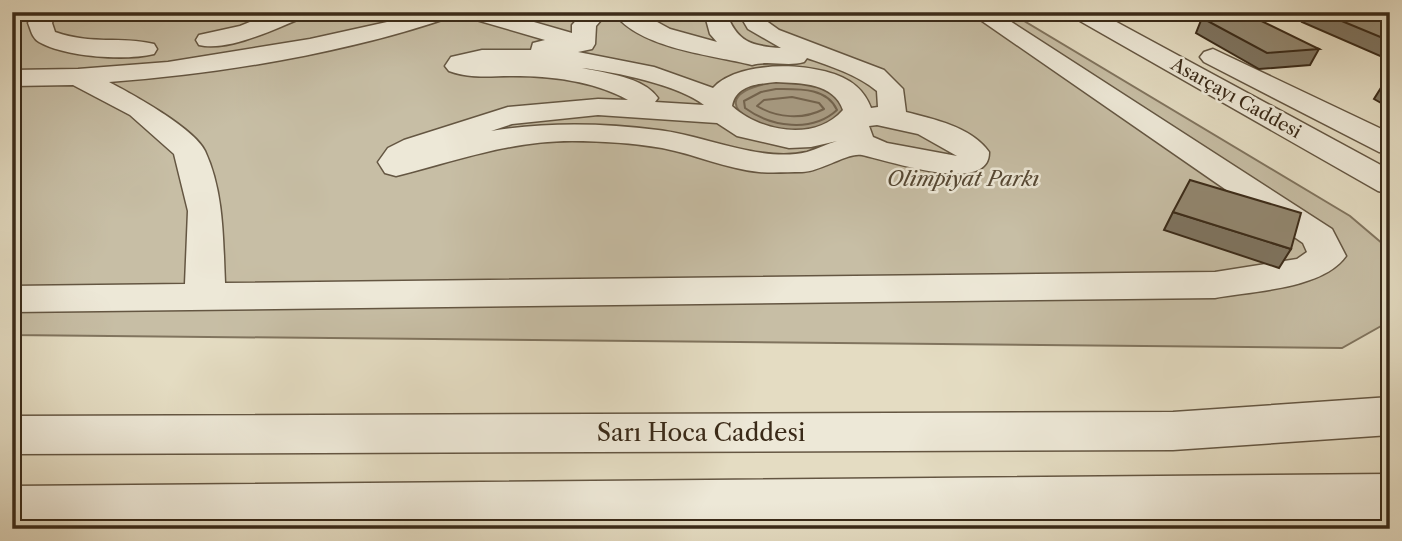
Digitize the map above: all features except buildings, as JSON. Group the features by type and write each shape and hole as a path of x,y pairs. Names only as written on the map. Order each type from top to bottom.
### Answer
{"street":[{"path":"31,14 40,23 45,36 66,45 102,50 148,49 199,42 246,32 296,12"},
{"path":"12,78 78,77 168,70 310,46 402,26 443,12"},
{"path":"474,12 583,44"},
{"path":"583,44 584,25 599,12 607,24 642,49 682,63 745,65 828,58"},
{"path":"624,12 665,36 694,44 745,65 817,78 848,91 856,101 858,111 856,132"},
{"path":"715,12 722,34 745,65"},
{"path":"749,12 751,19 764,29 828,58 870,73 887,86 893,99 891,117"},
{"path":"12,299 1215,285 1308,269 1327,256 1319,237 980,12"},
{"name":"Asarçayı Caddesi","path":"1081,12 1390,184"},
{"name":"Asarçayı Caddesi","path":"1123,12 1390,145"},
{"path":"583,44 460,62 458,66 467,70 517,68 570,74 610,83 639,94 664,110 678,121 703,150"},
{"path":"484,58 538,57 626,66 666,77 720,108 742,129 765,136 791,139 856,132 880,150 961,166 973,161 973,152 965,145 891,117 877,116 856,132 808,162 758,163 660,139 573,132 529,134 470,144 396,166 394,162 398,156 415,147 508,116 597,107 664,110 720,108"},
{"path":"720,108 726,87 745,65"},
{"path":"78,77 141,109 188,151 205,211 205,298"},
{"name":"Sarı Hoca Caddesi","path":"12,435 1172,430 1390,416"},
{"path":"12,509 267,518 1008,515 1390,497"}],"green space":[{"name":"Olimpiyat Parkı","path":"12,12 1009,12 1350,216 1390,250 1390,321 1342,348 12,335"}],"water":[{"path":"775,82 808,83 824,87 837,96 845,111 829,126 810,131 788,131 749,119 738,109 737,99 748,90"}]}
